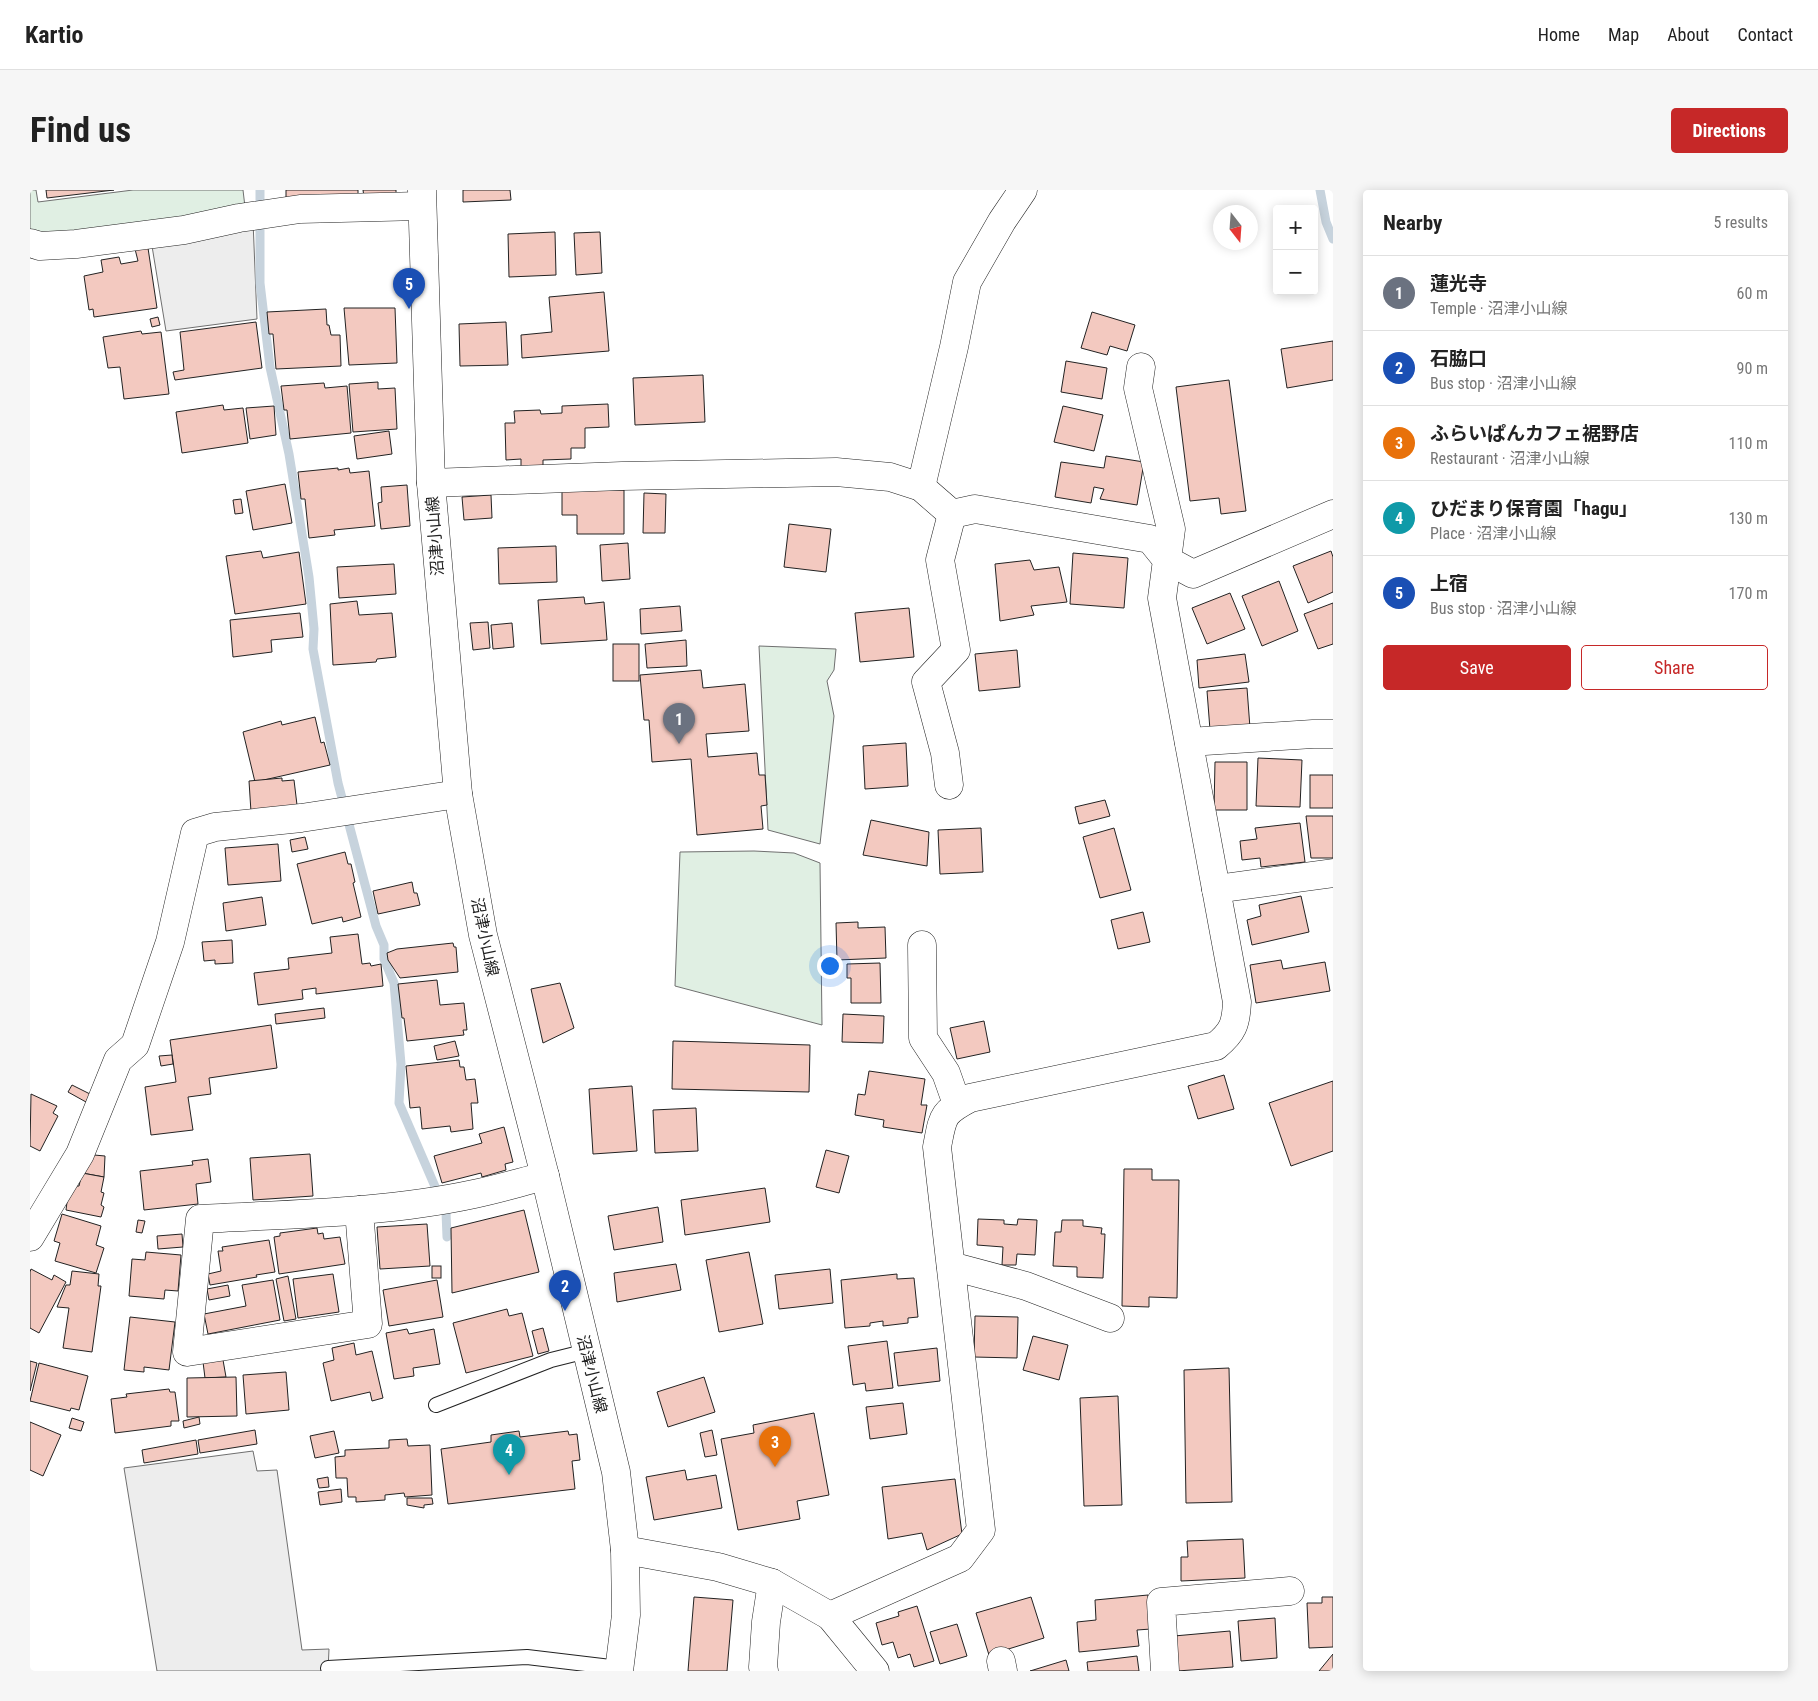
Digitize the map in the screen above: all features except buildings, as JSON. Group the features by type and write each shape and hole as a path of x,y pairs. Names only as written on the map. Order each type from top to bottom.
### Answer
{"street":[{"path":"921,487 954,347 967,282 1002,221 1023,190"},
{"path":"30,243 40,246 76,244 184,230 239,218 300,209 421,198"},
{"name":"沼津小山線","path":"421,198 431,483 458,794 483,935 545,1176 616,1472 625,1550 626,1615 619,1669"},
{"path":"830,1616 960,1558 981,1530 937,1147 942,1117 957,1104 970,1098 1216,1046 1228,1036 1236,1020 1237,1002 1162,598 1171,528 1138,388 1141,367"},
{"path":"431,483 613,476 836,472 890,477 921,487 952,514"},
{"path":"952,514 975,509 1150,539 1167,560 1192,574 1333,514"},
{"path":"948,785 945,753 926,682 956,650 940,560 952,514"},
{"path":"1189,742 1333,734"},
{"path":"30,1238 80,1154 118,1060 135,1046 170,942 195,833 215,827 301,818 458,794"},
{"path":"1216,889 1333,873"},
{"path":"922,945 923,1038 946,1073 957,1104"},
{"path":"359,1210 368,1324 187,1352 200,1219 359,1210 474,1194 545,1176"},
{"path":"951,1266 1026,1286 1110,1318"},
{"path":"625,1550 718,1567 772,1583 830,1616 874,1671"},
{"path":"764,1671 766,1622 772,1583"},
{"path":"1165,1671 1161,1602 1290,1590"}],"lane":[{"path":"436,1405 551,1360 586,1351"},
{"path":"328,1668 527,1657 619,1669"}],"green space":[{"path":"30,190 36,190 38,202 133,190 243,190 245,207 149,226 30,234"},
{"path":"759,646 836,649 834,670 827,681 834,716 820,844 768,830"},
{"path":"754,851 794,853 820,863 822,1025 675,986 680,852"}],"shaded area":[{"path":"253,221 257,319 166,331 151,240"},
{"path":"253,1451 257,1471 277,1470 302,1650 329,1649 328,1671 157,1671 124,1468"}],"waterway":[{"path":"260,190 260,283 270,367 289,454 309,577 314,629 313,649 338,783 376,926 384,945 384,959 394,983 401,1064 399,1103 446,1212 447,1237"},
{"path":"1320,190 1326,222 1333,239"}],"place":[{"name":"上宿","path":"409,309"},
{"name":"蓮光寺","path":"679,744"},
{"name":"石脇口","path":"565,1311"},
{"name":"ふらいぱんカフェ裾野店","path":"775,1467"},
{"name":"ひだまり保育園「hagu」","path":"509,1475"}]}
